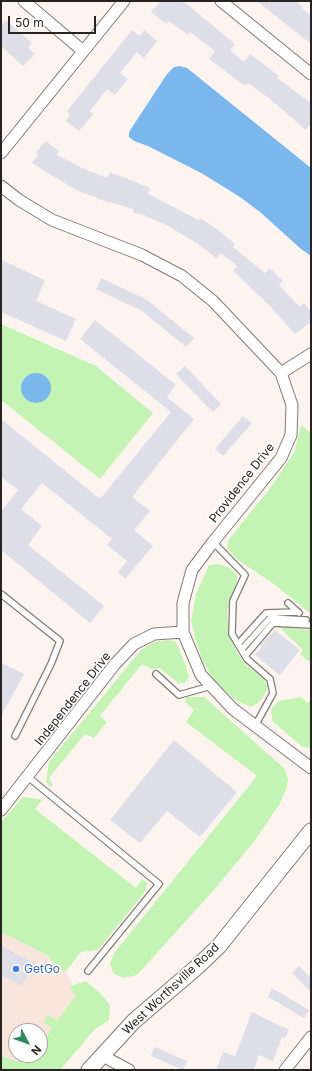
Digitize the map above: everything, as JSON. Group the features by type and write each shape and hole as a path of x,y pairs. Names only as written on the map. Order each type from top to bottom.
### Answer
{"main road":[{"name":"West Worthsville Road","path":"88,1070 134,1021 219,946 311,831"}],"street":[{"path":"24,1 84,51"},
{"path":"1,153 124,1"},
{"path":"221,1 311,74"},
{"name":"Providence Drive","path":"1,186 19,200 52,220 142,255 182,276 213,301 281,373 292,405 291,435 281,458 192,570 182,603 183,632 201,675 233,709 311,768"},
{"path":"281,373 311,354"},
{"name":"Independence Drive","path":"1,810 115,664 134,644 154,634 183,632"},
{"path":"285,1070 311,1037"},
{"path":"102,1055 129,1070"}],"lane":[{"path":"213,542 245,575 233,601 232,634 245,656 270,678 273,693 255,726"},
{"path":"1,594 60,641 51,664 15,736"},
{"path":"288,603 310,623"},
{"path":"238,644 266,614 298,612"},
{"path":"242,649 270,618 310,623"},
{"path":"245,656 273,623 310,623"},
{"path":"156,674 180,695 212,686"},
{"path":"28,777 159,884 88,971"}],"shaded area":[{"path":"1,932 47,955 59,970 66,971 77,995 57,1021 51,1017 53,1028 48,1036 48,1023 8,1023 8,1059 1,1056"}],"green space":[{"path":"1,324 96,366 153,413 100,479 1,400"},
{"path":"301,425 311,433 311,614 274,584 238,560 227,548 229,539 268,491 294,453"},
{"path":"218,564 229,567 237,575 237,586 227,611 229,635 238,654 246,665 264,679 268,687 265,695 258,703 251,707 237,701 216,683 203,662 191,621 196,594 209,565"},
{"path":"279,627 311,630 311,660 309,662 300,654 303,650"},
{"path":"168,640 176,642 186,666 189,678 184,683 179,684 160,668 152,669 142,664 100,716 107,722 94,738 85,734 49,778 53,786 51,788 46,782 49,762 141,650 154,642"},
{"path":"187,697 204,697 284,768 288,778 287,787 279,805 253,843 213,891 137,975 123,978 113,973 110,963 115,952 257,776 186,722 194,710 186,703 185,699"},
{"path":"301,697 308,703 311,699 310,748 303,747 273,722 272,717 271,709 279,701"},
{"path":"23,797 42,800 35,809 136,888 142,879 148,883 144,893 98,950 81,952 66,971 59,970 47,955 1,932 1,822"},
{"path":"86,981 100,993 110,1005 109,1020 95,1029 60,1070 1,1070 1,1056 8,1058 8,1063 48,1063 48,1035 52,1027 48,1025 48,1023 44,1023 48,1015 57,1021 76,995 71,990 70,986"}],"water":[{"path":"180,66 187,68 311,168 311,256 301,249 260,212 240,197 203,174 148,146 134,141 129,137 129,132 167,74 174,67"},
{"path":"36,373 47,377 51,388 47,399 36,403 25,399 21,388 25,377"}],"building":[{"path":"161,1 182,1 188,5 235,44 230,50 244,62 250,54 279,76 277,78 311,103 311,123 306,130 270,99 248,83 245,86 209,59 215,51 190,32 188,35 169,21 166,24 151,12"},
{"path":"257,1 295,1 303,7 302,8 311,16 311,44"},
{"path":"6,20 32,43 28,48 35,54 23,66 1,46 1,26"},
{"path":"132,30 140,36 144,30 157,41 144,58 137,52 120,73 128,79 115,95 107,89 90,111 94,114 79,131 66,121 70,114 67,111"},
{"path":"46,141 59,151 57,155 82,168 107,178 110,172 150,188 148,194 199,220 200,218 217,229 235,244 233,247 265,273 270,268 283,281 279,285 300,307 304,303 311,311 311,322 295,334 268,304 233,271 237,266 221,253 216,258 198,244 168,226 141,214 133,213 133,209 110,203 76,190 32,163 38,154 36,152"},
{"path":"1,260 45,280 36,301 76,319 66,341 1,312"},
{"path":"101,278 147,300 194,338 186,347 142,311 96,289"},
{"path":"95,320 176,385 167,397 194,419 132,497 150,511 134,530 153,546 125,579 118,572 127,561 107,545 112,539 42,483 21,509 42,526 28,545 104,606 90,623 1,550 1,511 18,490 1,477 1,419 100,499 171,412 80,339"},
{"path":"185,366 221,404 213,412 176,374"},
{"path":"243,416 252,423 223,456 215,449"},
{"path":"275,630 300,650 280,675 255,655 262,647 260,645"},
{"path":"1,663 24,674 1,717"},
{"path":"174,740 237,792 200,837 167,811 140,843 110,820"},
{"name":"GetGo","path":"1,946 34,963 22,986 1,975"},
{"path":"299,966 311,978 311,992 292,973"},
{"path":"272,988 309,1010 304,1018 268,997"},
{"path":"252,1012 289,1030 285,1038 282,1037 273,1061 259,1055 254,1070 216,1070 223,1052 235,1056"},
{"path":"155,1047 187,1061 183,1070 151,1056"}],"place":[{"name":"GetGo","path":"16,969"}]}
